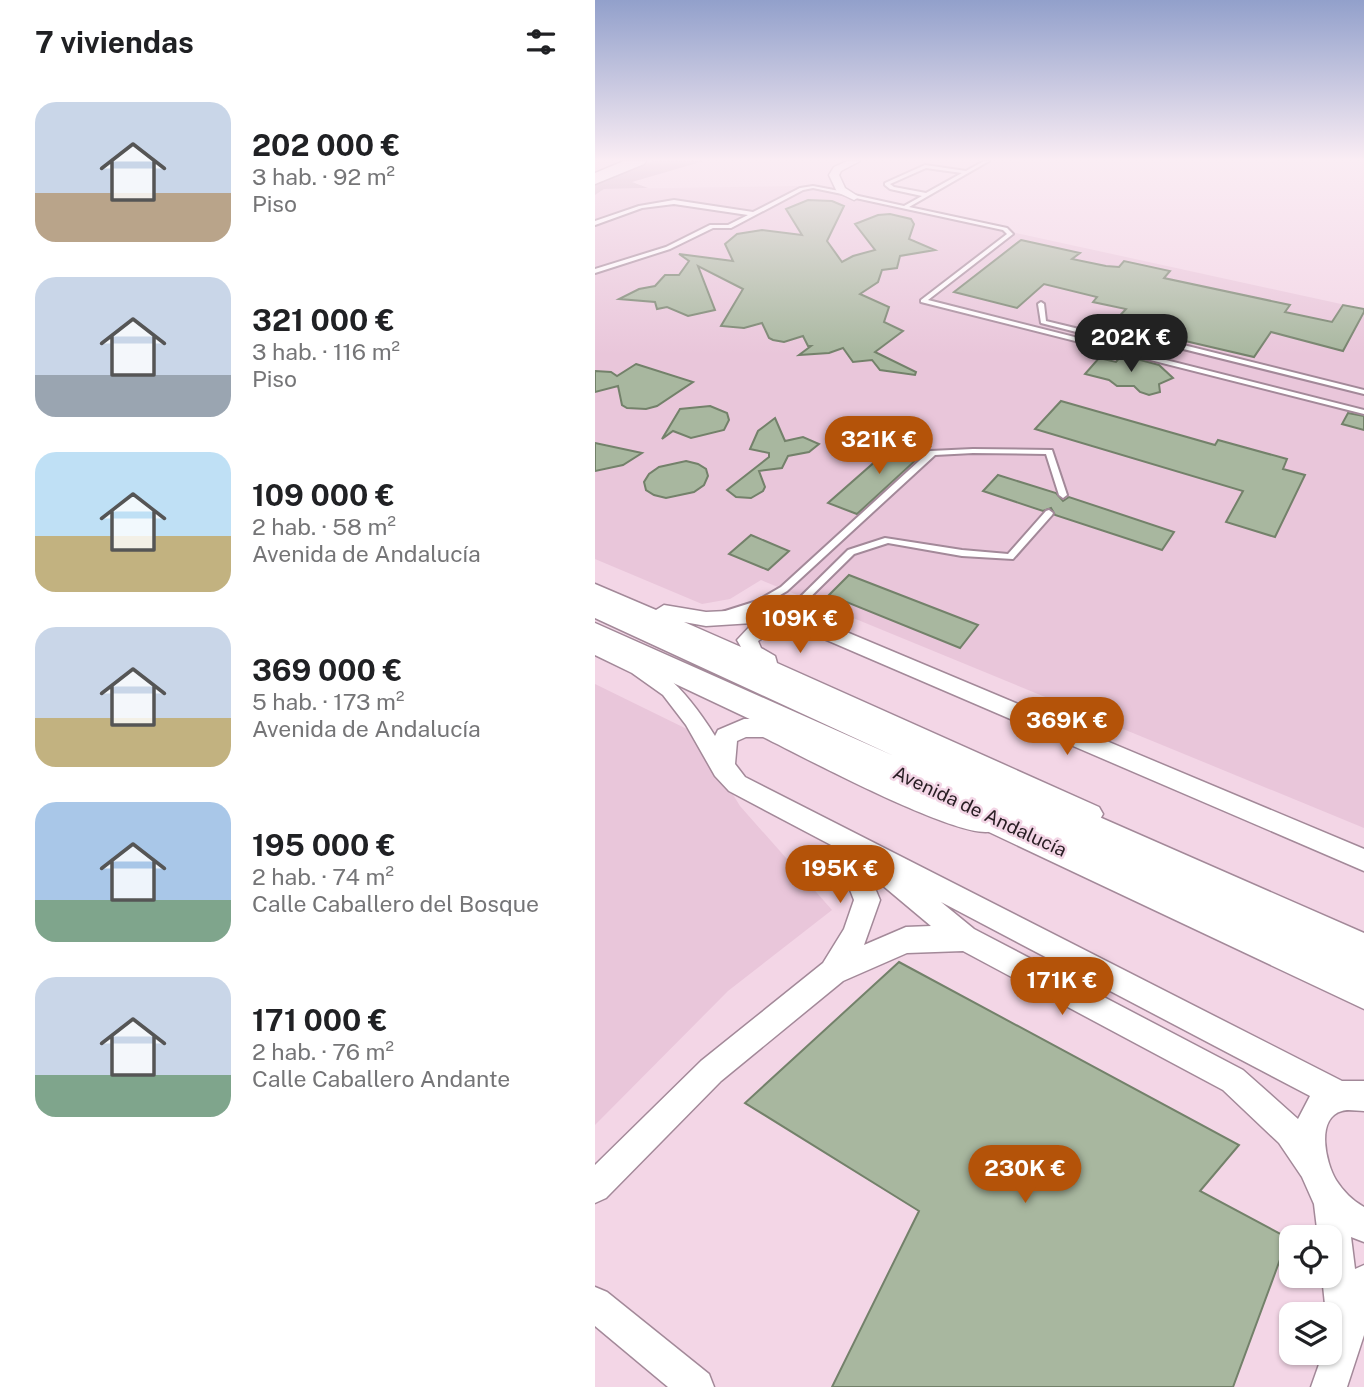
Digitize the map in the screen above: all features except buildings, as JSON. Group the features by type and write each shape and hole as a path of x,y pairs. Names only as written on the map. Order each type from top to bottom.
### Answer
{"main road":[{"name":"Avenida de Andalucía","path":"595,606 1364,952"},
{"name":"Avenida de Andalucía","path":"607,645 1048,842 1364,988"}],"street":[{"path":"595,590 1135,834 1364,952"},
{"path":"631,607 706,619 787,615 1364,860"},
{"path":"787,615 757,630 747,640 754,653 829,695"},
{"path":"595,639 658,680 677,696 723,769 737,784 1353,1096"},
{"path":"595,646 607,645"},
{"path":"723,769 726,736 744,728 765,728 950,815 1048,842"},
{"path":"843,839 965,938 1233,1080 1290,1132 1330,1200 1353,1222 1364,1226"},
{"path":"833,972 855,936 867,900 843,839"},
{"path":"595,1186 711,1071 833,972 906,940 965,938"},
{"path":"1311,1165 1308,1141 1313,1120 1324,1104 1353,1096"},
{"path":"1330,1200 1346,1333"},
{"path":"1329,1387 1364,1282"},
{"path":"595,1304 696,1387"}],"lane":[{"path":"595,271 610,268 642,254 657,252 712,226 731,226"},
{"path":"989,226 1005,229 1010,234 923,301 1364,412"},
{"path":"1041,304 1043,323 1108,338 1127,333 1364,392"},
{"path":"706,619 760,603 784,589 933,453 1049,452 1063,495"},
{"path":"787,615 851,552 888,540 962,554 1010,557 1049,513"}],"shaded area":[{"path":"595,226 983,226 1364,309 1364,828 761,580 730,599 702,604 595,559"},
{"path":"595,684 695,733 740,806 832,910 728,991 595,1125"}]}
